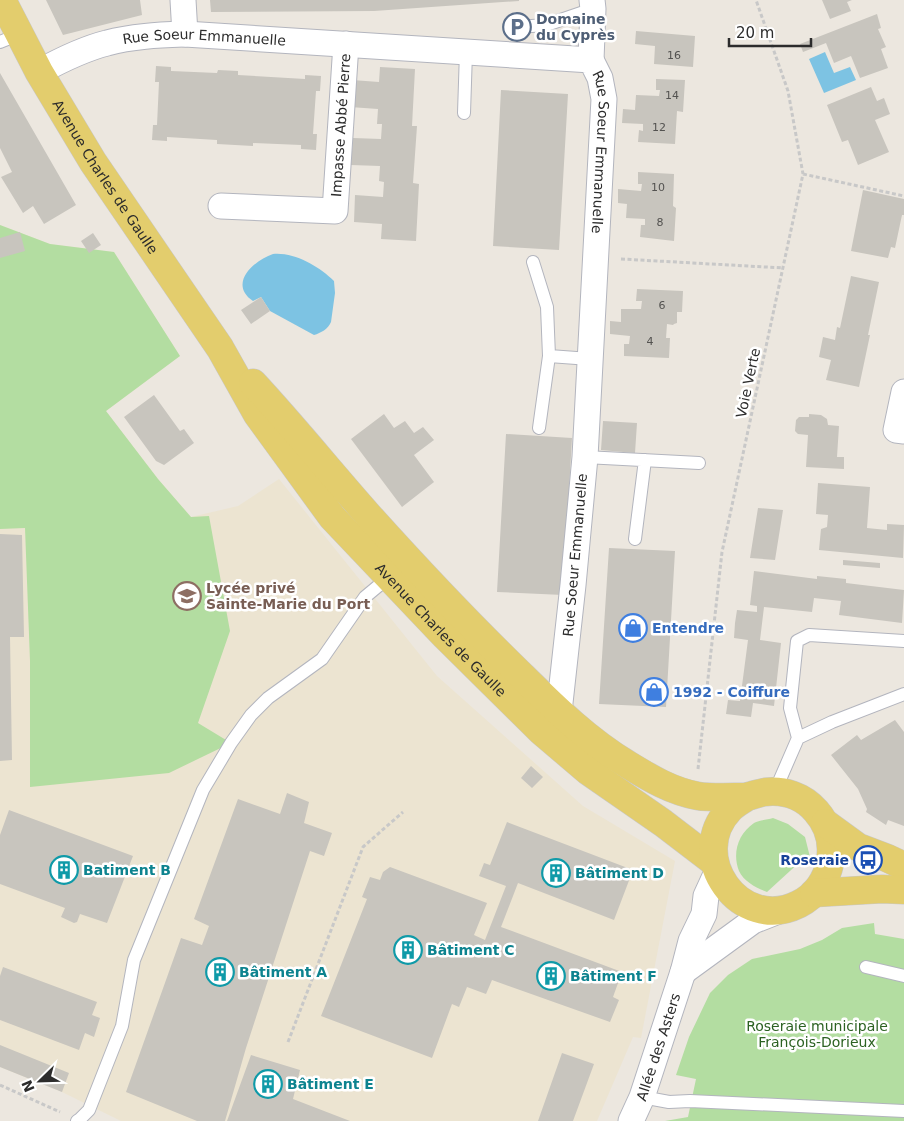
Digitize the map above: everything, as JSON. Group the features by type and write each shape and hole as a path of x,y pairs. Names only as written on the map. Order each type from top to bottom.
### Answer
{"main road":[{"name":"Avenue Charles de Gaulle","path":"2,0 10,38 39,72 93,162 220,348 256,414 332,518 445,636 541,731 588,771 663,822 716,867"},
{"name":"Avenue Charles de Gaulle","path":"220,348 271,402 369,516 465,620 559,712 603,749 667,788 699,796 747,797"},
{"path":"775,791 790,794 804,800 816,810 825,823 831,841 831,860 826,878 814,893 799,904 781,910 765,910 750,906 736,898 725,886 716,867 714,842 720,823 731,808 747,797 775,791"},
{"path":"825,823 858,848 904,866"},
{"path":"814,893 882,889 904,890"}],"street":[{"path":"183,0 185,34"},
{"path":"590,60 593,4"},
{"name":"Rue Soeur Emmanuelle","path":"39,72 75,54 108,42 156,35 185,34 590,60 600,78 604,99 584,457 559,712"},
{"name":"Impasse Abbé Pierre","path":"221,206 335,211 346,44"},
{"path":"904,392 896,430 904,431"},
{"name":"Allée des Asters","path":"631,1121 642,1097 683,972 691,941 704,914 706,896 716,867"},
{"path":"683,972 753,921 781,910"}],"lane":[{"path":"517,26 546,25 593,4"},
{"path":"464,112 466,52"},
{"path":"533,262 547,307 549,356 539,428"},
{"path":"549,356 590,359"},
{"path":"584,457 699,463"},
{"path":"635,539 645,460"},
{"path":"79,1120 89,1110 122,1026 134,960 203,790 231,743 251,715 268,698 322,659 365,597 389,576"},
{"path":"775,791 798,738 790,708 797,641 808,635 904,641"},
{"path":"798,738 832,722 904,694"},
{"path":"866,967 904,976"},
{"path":"642,1097 669,1102 690,1101 904,1110"}],"path":[{"name":"Voie Verte","path":"697,777 722,552 803,174 788,91 756,0"},
{"path":"803,174 904,196"},
{"path":"595,258 784,268"},
{"path":"288,1042 363,847 403,812"},
{"path":"0,1086 79,1120"}],"shaded area":[{"name":"Lycée privé Sainte-Marie du Port","path":"0,225 50,244 114,252 180,356 106,411 158,479 191,517 238,506 279,479 437,676 583,806 675,861 641,1038 633,1037 597,1121 121,1121 62,1092 0,1067"}],"green space":[{"path":"0,225 50,244 114,252 180,356 106,411 158,479 191,517 209,516 230,631 198,723 231,743 169,773 30,787 30,661 25,528 0,529"},
{"path":"773,818 788,824 805,837 810,857 802,860 767,892 751,884 741,875 737,864 736,851 740,838 748,827 756,822"},
{"name":"Roseraie municipale François-Dorieux","path":"874,923 875,934 904,939 904,1121 665,1121 688,1117 696,1079 676,1075 689,1037 710,993 728,975 752,959 800,949 822,940 842,928"}],"water":[{"path":"825,52 834,73 850,67 856,80 824,93 809,59"},
{"path":"273,254 289,255 306,261 334,281 335,293 331,322 324,330 314,335 270,311 261,297 253,301 246,294 243,281 246,274 251,267"}],"building":[{"path":"46,0 140,0 142,15 63,35"},
{"path":"210,0 519,1 374,11 211,12"},
{"path":"822,0 852,0 847,2 851,11 830,19"},
{"path":"877,14 881,28 878,29 886,47 881,49 888,68 860,78 851,56 834,63 826,43 803,52 800,44"},
{"path":"636,31 695,36 693,67 654,64 655,46 635,44"},
{"path":"156,66 171,67 171,71 217,73 218,70 238,71 238,75 305,79 305,75 321,76 320,91 316,91 313,134 317,134 316,150 301,149 301,145 253,143 253,146 217,144 217,140 167,137 167,141 152,140 153,125 157,125 159,82 155,82"},
{"path":"380,67 415,69 412,126 417,126 413,183 419,184 416,241 381,239 382,224 354,222 355,195 383,197 384,182 379,181 380,166 351,165 353,138 381,139 382,124 377,124 378,109 350,107 352,80 379,82"},
{"path":"0,73 76,205 44,224 33,206 23,213 1,177 12,172 0,148"},
{"path":"656,79 685,80 683,112 677,111 675,144 638,142 639,130 643,131 643,124 622,123 623,109 635,110 636,95 659,96 660,90 656,90"},
{"path":"871,87 877,101 884,98 890,114 875,120 889,152 858,165 848,140 842,142 827,105"},
{"path":"501,90 568,94 559,250 493,246"},
{"path":"638,172 674,174 673,206 676,208 674,241 640,237 641,225 645,225 645,219 626,218 627,204 618,203 618,189 641,191 642,184 638,184"},
{"path":"863,190 904,199 904,215 902,215 895,248 891,247 888,258 851,251"},
{"path":"20,232 25,251 0,258 0,238"},
{"path":"93,233 101,245 89,253 81,241"},
{"path":"851,276 879,282 859,387 826,380 831,360 819,357 823,337 835,340 837,327 840,328"},
{"path":"637,289 683,291 682,312 677,312 677,323 673,325 667,324 666,338 670,338 669,358 624,356 624,344 629,344 630,336 610,334 610,321 621,322 621,309 641,309 642,301 636,301"},
{"path":"261,297 270,311 251,324 241,310"},
{"path":"154,395 180,431 184,429 194,443 164,465 156,461 124,417"},
{"path":"384,414 394,428 405,421 414,433 423,427 434,440 414,455 434,482 402,507 351,439"},
{"path":"809,414 821,415 827,419 828,425 839,426 837,457 844,457 844,469 806,467 808,435 798,434 795,431 796,420 799,417 809,417"},
{"path":"603,421 637,423 635,453 601,450"},
{"path":"506,434 572,438 563,595 497,592"},
{"path":"818,483 870,487 867,528 887,530 887,524 904,525 903,558 819,550 821,529 827,527 828,515 816,514"},
{"path":"758,508 783,510 775,560 750,558"},
{"path":"0,534 22,535 24,637 10,637 12,760 0,761"},
{"path":"609,548 675,551 666,707 599,704"},
{"path":"843,560 880,563 880,568 843,565"},
{"path":"754,571 817,579 817,576 846,579 846,583 904,590 902,623 839,615 841,601 814,598 812,612 764,607 760,640 781,643 774,706 753,703 751,717 726,714 728,700 740,701 748,640 734,638 735,623 737,610 757,612 757,606 750,605"},
{"path":"895,720 904,732 904,826 888,820 886,825 866,812 867,809 858,789 831,755 857,735 861,740"},
{"path":"531,766 543,777 532,788 521,778"},
{"name":"Bâtiment A","path":"287,793 309,802 304,823 332,833 324,856 310,851 246,1048 225,1121 197,1121 126,1092 181,938 202,945 209,926 194,919 238,799 280,814"},
{"name":"Batiment B","path":"9,810 133,856 107,923 80,914 77,922 74,923 61,917 65,908 0,884 0,835"},
{"path":"507,822 633,870 614,920 518,883 501,927 622,972 613,997 619,1000 610,1022 492,980 486,994 467,987 459,1007 452,1004 432,1058 321,1016 367,899 362,897 370,877 380,880 383,872 390,867 487,903 474,935 485,940 506,886 479,876 484,863 490,865"},
{"path":"3,967 97,1002 92,1015 100,1018 94,1037 85,1033 79,1050 0,1020 0,976"},
{"path":"0,1045 69,1073 62,1092 0,1067"},
{"path":"562,1053 594,1064 573,1121 538,1121"},
{"name":"Bâtiment E","path":"251,1055 300,1070 293,1099 350,1121 227,1121"}],"place":[{"name":"Domaine du Cyprès","path":"517,27"},
{"name":"Lycée privé Sainte-Marie du Port","path":"187,596"},
{"name":"Entendre","path":"633,628"},
{"name":"1992 - Coiffure","path":"654,692"},
{"name":"Roseraie","path":"868,860"},
{"name":"Batiment B","path":"64,870"},
{"name":"Bâtiment D","path":"556,873"},
{"name":"Bâtiment C","path":"408,950"},
{"name":"Bâtiment A","path":"220,972"},
{"name":"Bâtiment F","path":"551,976"},
{"name":"Bâtiment E","path":"268,1084"}]}
